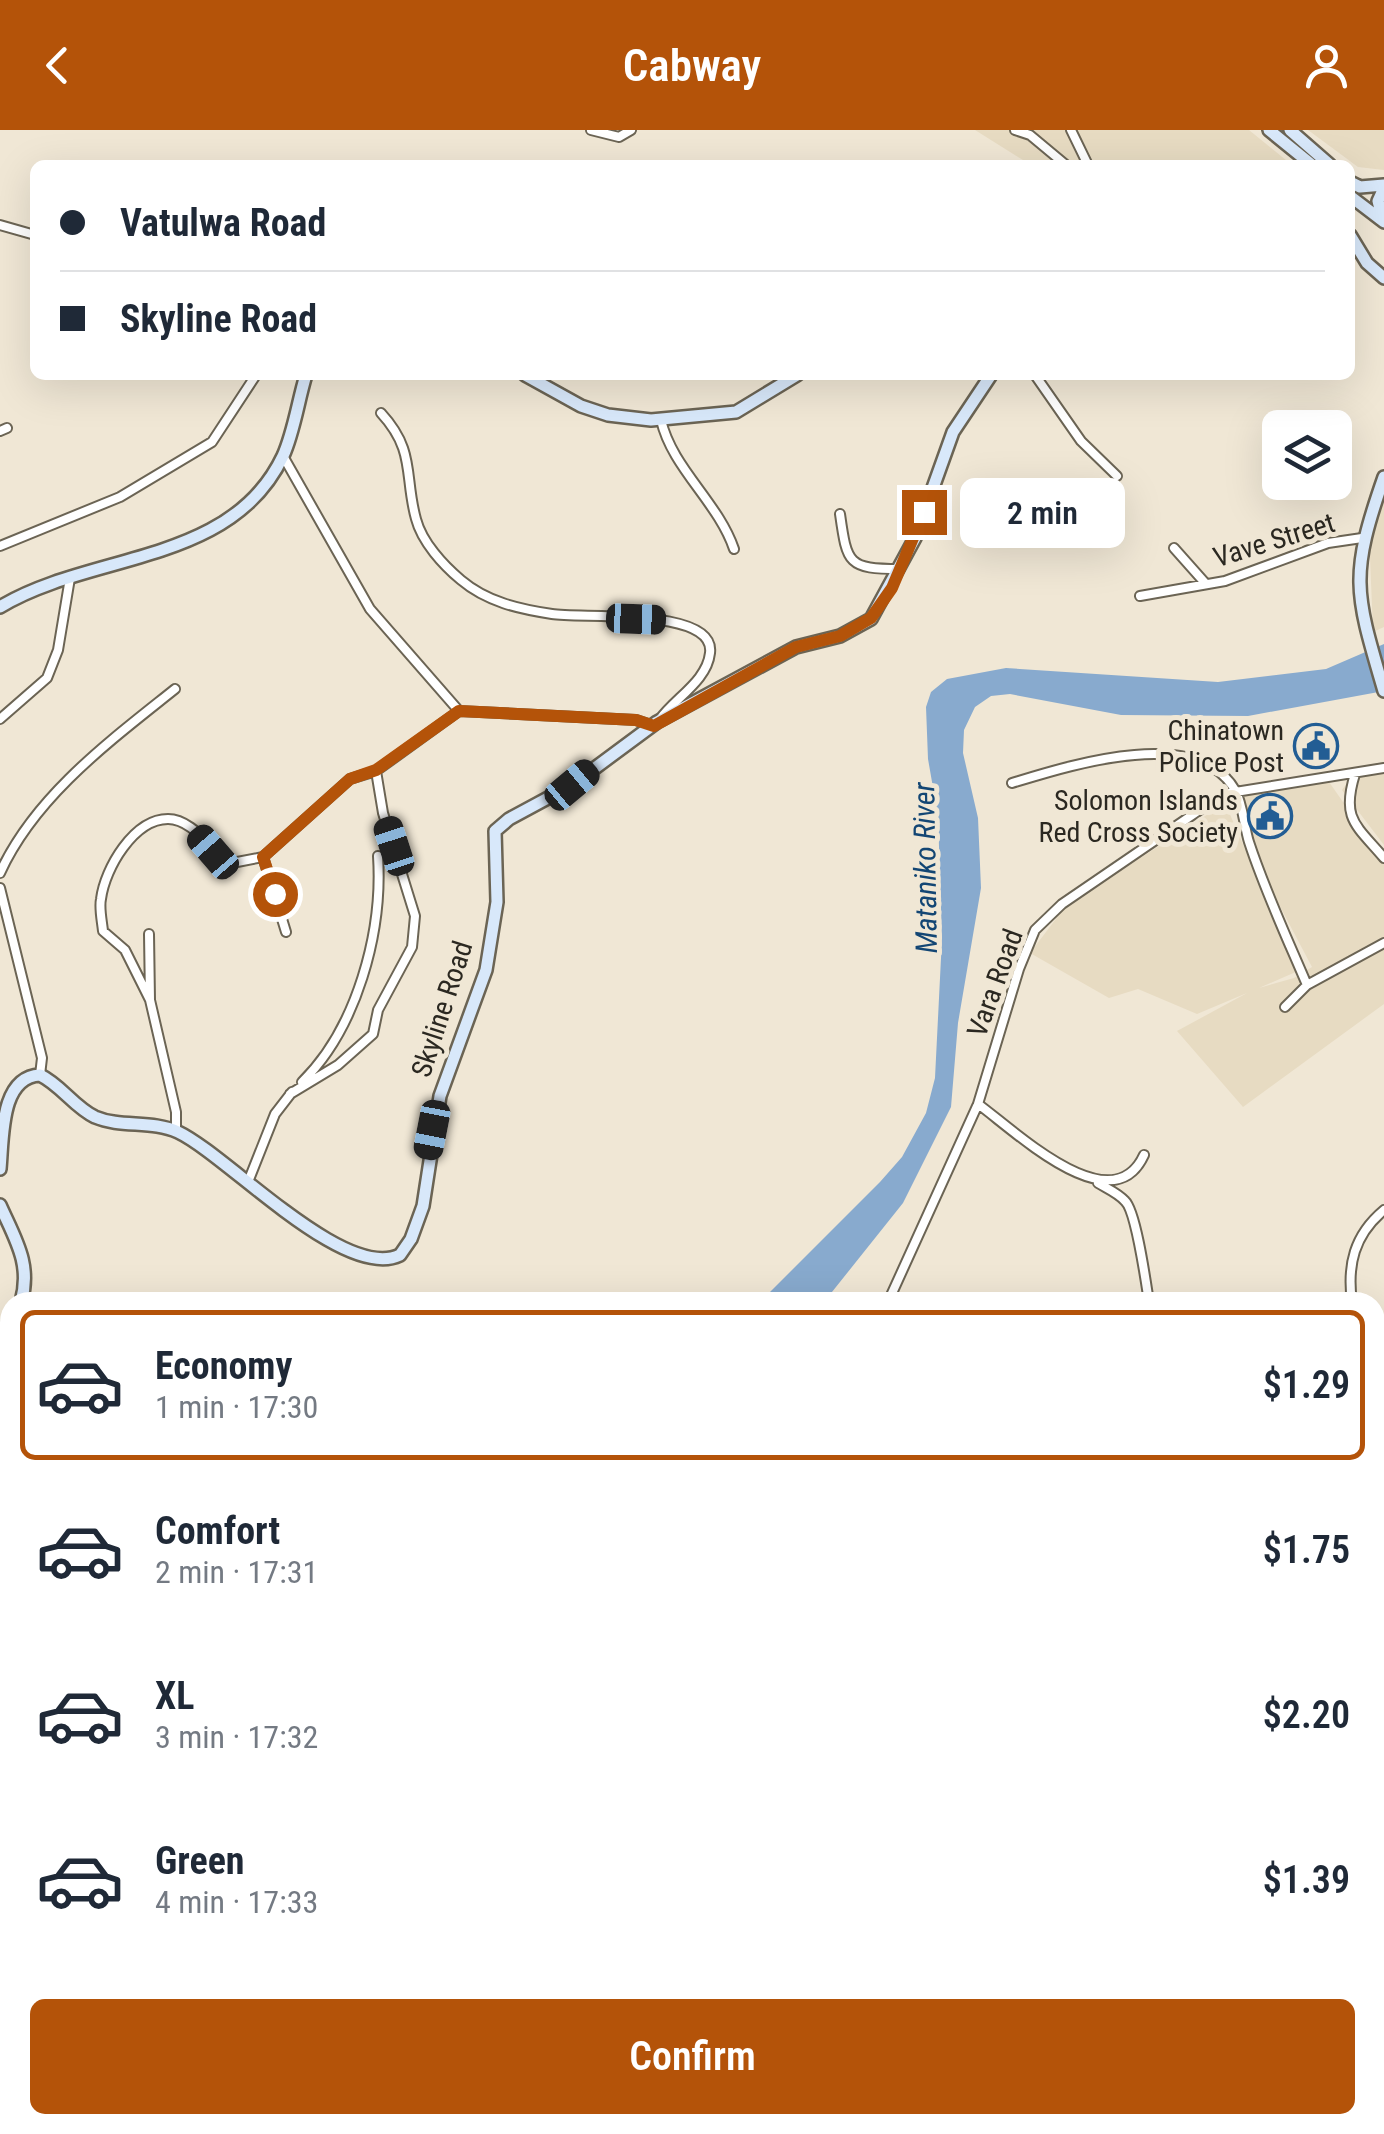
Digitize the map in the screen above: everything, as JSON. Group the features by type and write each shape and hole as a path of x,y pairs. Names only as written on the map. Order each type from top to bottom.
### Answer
{"street":[{"path":"591,130 619,136 631,130"},
{"path":"1015,130 1030,135 1060,160"},
{"path":"1071,130 1086,160"},
{"path":"1270,130 1306,160"},
{"path":"1290,130 1324,160"},
{"path":"1355,184 1384,187 1378,201 1384,222"},
{"path":"1355,200 1384,222"},
{"path":"0,224 30,233"},
{"path":"1355,243 1367,263 1384,278"},
{"path":"0,546 120,497 212,442 239,394 252,380"},
{"path":"0,608 21,594 148,556 223,525 257,494 283,456 305,380"},
{"path":"534,380 608,415 661,420 736,412 789,380"},
{"name":"Skyline Road","path":"40,1075 94,1116 176,1131 289,1216 348,1249 378,1260 403,1252 423,1206 440,1096 486,970 497,902 495,831 500,824 572,785 617,748 688,710 731,680 796,647 860,627 879,609 900,570 953,432 988,380"},
{"path":"1038,380 1081,441 1117,476"},
{"path":"150,1000 125,950 103,930 100,899 115,858 143,826 170,819 192,828 213,852 232,863 263,857 350,779 376,770 459,711 656,724 701,676 711,647 703,634 664,620 541,612 479,594 442,562 416,520 404,445 381,413"},
{"path":"661,420 668,444 720,514 734,549"},
{"path":"283,456 370,609 459,711"},
{"path":"1384,477 1362,538 1358,573 1364,621 1384,691"},
{"path":"840,514 846,552 852,562 868,569 900,570"},
{"name":"Vave Street","path":"1140,596 1249,574 1328,542 1362,538"},
{"path":"1174,548 1206,584"},
{"path":"0,719 47,678 58,650 70,577"},
{"path":"0,874 11,850 84,762 175,689"},
{"path":"1012,782 1116,757 1190,756 1210,766 1235,790 1248,841 1307,985"},
{"name":"Vara Road","path":"893,1292 978,1104 1019,969 1036,930 1062,904 1235,790 1384,768"},
{"path":"290,1094 338,1066 372,1034 378,1010 412,947 415,916 383,812 376,770"},
{"path":"1355,774 1349,793 1350,818 1384,858"},
{"path":"248,1184 275,1114 321,1064 354,998 380,897 378,856"},
{"path":"263,857 286,932"},
{"path":"0,888 42,1058 40,1075 16,1085 3,1103 0,1169"},
{"path":"149,934 150,1000 176,1112 176,1131"},
{"path":"1285,1007 1307,985 1384,943"},
{"path":"978,1104 1078,1175 1098,1182 1127,1202 1135,1218 1134,1234 1147,1292"},
{"path":"1098,1182 1126,1176 1138,1168 1144,1156"},
{"path":"0,1205 22,1250 26,1279 23,1292"},
{"path":"1351,1292 1348,1272 1358,1244 1367,1224 1384,1210"}],"shaded area":[{"path":"975,130 1249,130 1286,160 1023,160"},
{"path":"1308,130 1384,130 1384,170 1358,167 1355,160 1349,160"},
{"path":"1384,492 1384,627 1373,632 1369,531"},
{"path":"1384,765 1384,845 1342,790 1355,772"},
{"path":"1327,779 1384,861 1384,1004 1243,1107 1177,1031 1247,993 1197,1014 1138,989 1109,998 1030,953 1065,907 1225,803 1298,971 1259,988 1294,978 1312,967 1256,861 1242,789"}],"water":[{"path":"1384,644 1384,691 1248,716 1121,715 1010,694 991,696 975,707 964,730 963,753 978,818 981,888 958,1023 951,1107 903,1203 832,1292 770,1292 902,1157 926,1113 935,1078 942,938 938,816 928,759 926,707 931,692 947,679 1006,668 1218,682 1326,669"}],"place":[{"name":"Chinatown Police Post","path":"1316,746"},
{"name":"Solomon Islands Red Cross Society","path":"1270,816"}],"route":[{"path":"275,894 263,857 288,832 350,779 376,770 459,711 636,720 654,726 796,647 852,632 871,618 892,588 924,512"}],"water label":[{"name":"Mataniko River","path":"925,868"}]}
